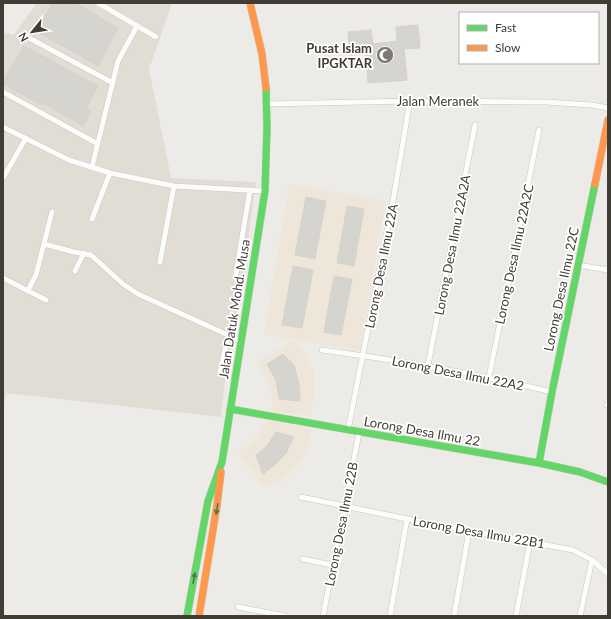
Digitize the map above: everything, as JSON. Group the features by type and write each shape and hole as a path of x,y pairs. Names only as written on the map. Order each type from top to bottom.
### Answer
{"main road":[{"name":"Jalan Datuk Mohd. Musa","path":"187,616 208,501 222,462 264,191 267,104 261,48 250,3"},
{"name":"Lorong Desa Ilmu 22C","path":"539,464 552,392 608,120"},
{"name":"Lorong Desa Ilmu 22","path":"230,409 539,464 580,472 608,482"},
{"path":"199,616 217,505 222,462"}],"street":[{"path":"98,3 156,37"},
{"path":"92,167 118,61 137,26"},
{"path":"29,38 113,83"},
{"path":"3,92 98,144"},
{"name":"Jalan Meranek","path":"267,104 410,100 545,102 592,105 608,108"},
{"name":"Lorong Desa Ilmu 22A","path":"348,430 391,212 410,100"},
{"name":"Lorong Desa Ilmu 22A2A","path":"428,365 475,125"},
{"path":"3,127 69,160 110,173 174,186 264,191"},
{"name":"Lorong Desa Ilmu 22A2C","path":"489,377 539,130"},
{"path":"3,178 26,138"},
{"path":"92,219 110,173"},
{"path":"160,262 174,186"},
{"path":"236,274 250,190"},
{"path":"28,290 36,275 52,212"},
{"path":"44,244 91,255 123,284 138,294 241,341"},
{"path":"75,271 84,253"},
{"path":"578,265 608,270"},
{"path":"3,278 46,300"},
{"path":"220,372 228,336"},
{"name":"Lorong Desa Ilmu 22A2","path":"322,350 428,365 489,377 552,392"},
{"name":"Lorong Desa Ilmu 22B","path":"323,616 359,432"},
{"name":"Lorong Desa Ilmu 22B1","path":"301,497 344,507 573,550 592,560 608,574"},
{"path":"390,616 407,519"},
{"path":"454,616 469,530"},
{"path":"516,616 530,542"},
{"path":"303,559 332,565"},
{"path":"580,616 592,560"},
{"path":"238,607 285,616"}],"shaded area":[{"path":"37,3 172,3 149,69 171,178 256,182 243,277 224,388 221,417 6,393 3,412 3,32 14,35"},
{"path":"289,184 385,201 360,351 264,334"},
{"path":"292,341 301,347 314,371 314,391 311,416 272,412 272,398 266,377 256,363"},
{"path":"267,420 310,429 308,449 298,464 283,480 265,488 238,453 262,430"}],"building":[{"path":"53,3 75,3 118,28 98,66 35,30 43,15 46,16"},
{"name":"Pusat Islam IPGKTAR","path":"418,25 420,48 404,49 407,80 368,83 366,54 350,55 348,32 371,30 373,44 397,41 396,27"},
{"path":"24,46 98,86 86,108 91,111 83,126 43,103 42,105 3,84 3,81"},
{"path":"306,197 326,201 315,259 295,255"},
{"path":"347,206 364,209 354,266 337,263"},
{"path":"293,266 313,270 302,328 282,325"},
{"path":"334,276 352,279 341,335 324,332"},
{"path":"283,354 294,365 299,384 300,401 279,399 276,380 267,364"},
{"path":"276,432 294,437 286,453 277,463 263,474 256,455 267,446"}],"traffic: fast":[{"path":"187,616 208,501 222,462 265,191 267,127 266,88"},
{"path":"539,463 552,392 595,184"},
{"path":"230,409 539,463 580,472 608,482"}],"traffic: slow":[{"path":"250,3 262,54 266,88"},
{"path":"595,184 608,120"},
{"path":"199,616 221,472"}],"place":[{"name":"Pusat Islam IPGKTAR","path":"385,55"}]}
